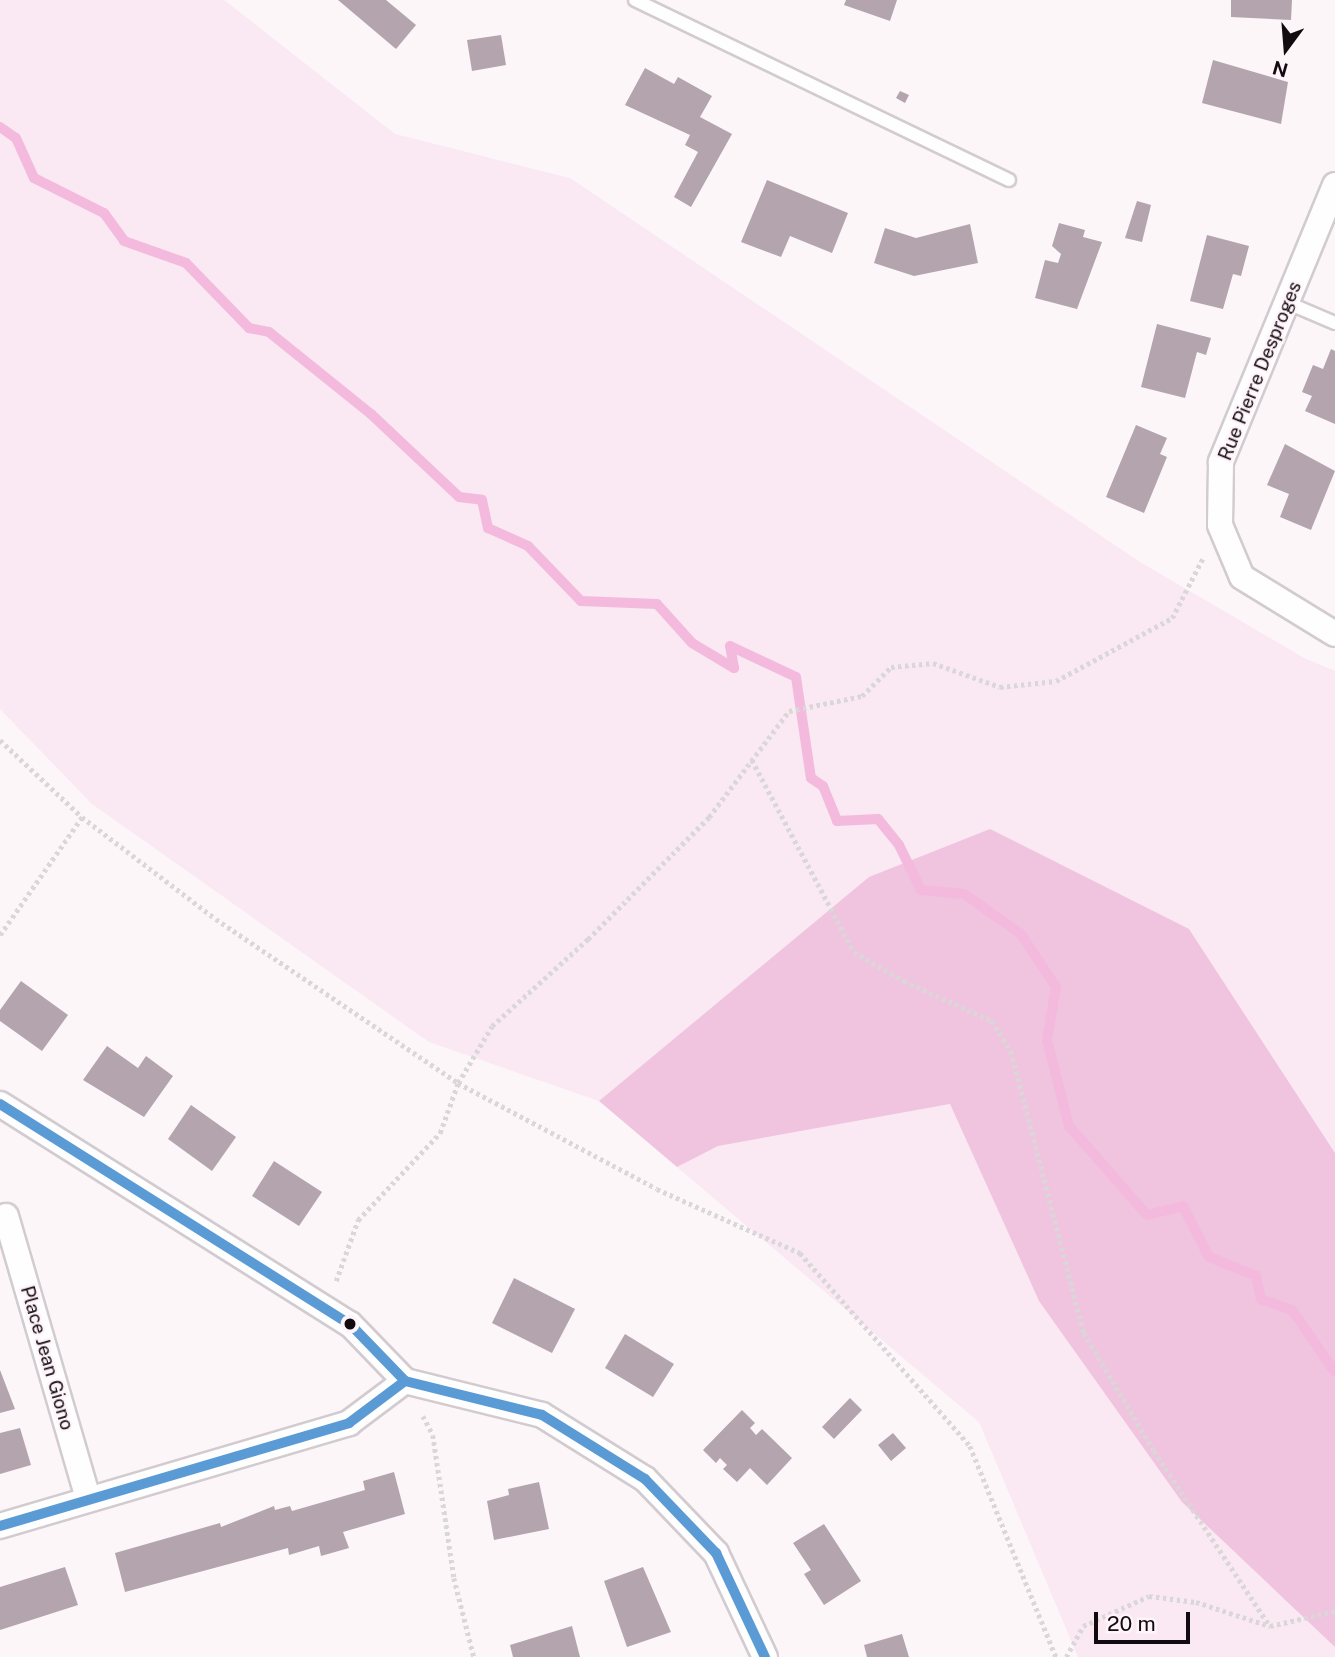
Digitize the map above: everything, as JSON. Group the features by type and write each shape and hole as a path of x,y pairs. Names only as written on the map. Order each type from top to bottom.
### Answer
{"street":[{"name":"Rue Pierre Desproges","path":"1335,185 1221,462 1220,525 1242,577 1335,634"},
{"path":"0,1104 326,1308 349,1324 405,1381 542,1415 645,1479 716,1553 765,1657"},
{"name":"Place Jean Giono","path":"6,1216 88,1499"},
{"path":"0,1526 349,1423 405,1381"}],"lane":[{"path":"635,0 1009,180"},
{"path":"1288,303 1335,323"}],"path":[{"path":"326,1308 358,1220 440,1133 458,1083 492,1027 588,939 709,817 789,711 862,696 891,667 933,663 1000,687 1056,681 1172,618 1220,525"},
{"path":"0,740 82,817 216,919 458,1083 656,1189 800,1253 970,1446 1056,1657"},
{"path":"752,760 854,952 904,981 992,1021 1011,1051 1084,1333 1154,1451 1270,1626"},
{"path":"0,935 82,817"},
{"path":"405,1381 433,1435 454,1578 474,1657"},
{"path":"1066,1657 1083,1626 1149,1595 1196,1602 1270,1626 1335,1611"}],"shaded area":[{"path":"0,0 224,0 395,134 570,178 1140,562 1304,658 1335,671 1335,1153 1189,929 869,877 599,1101 429,1042 92,804 0,709"},
{"path":"990,829 1189,929 1335,1153 1335,1647 1182,1502 1039,1301 950,1104 718,1146 677,1167 599,1101 869,877"},
{"path":"950,1104 1039,1301 1335,1647 1335,1657 1078,1657 979,1422 677,1167 718,1146"}],"building":[{"path":"338,0 386,0 416,25 396,49"},
{"path":"846,0 897,0 890,21 844,5"},
{"path":"1231,0 1292,0 1291,20 1231,17"},
{"path":"501,35 506,65 472,71 467,40"},
{"path":"1213,60 1288,82 1281,124 1202,103"},
{"path":"645,68 674,84 678,77 712,96 700,117 732,134 691,207 674,197 698,152 685,145 690,135 625,105"},
{"path":"900,91 909,95 905,103 896,98"},
{"path":"767,180 848,213 832,253 790,236 781,257 741,242"},
{"path":"1137,201 1151,205 1142,242 1125,238"},
{"path":"1059,223 1085,230 1083,237 1102,242 1077,309 1035,298 1045,260 1058,263 1061,254 1052,246"},
{"path":"970,224 978,263 914,276 874,263 885,228 916,238"},
{"path":"1207,235 1249,246 1241,276 1233,274 1223,309 1190,301"},
{"path":"1157,324 1211,338 1206,355 1197,352 1185,398 1141,387"},
{"path":"1331,349 1335,351 1335,424 1305,411 1312,396 1302,392 1313,365 1323,369"},
{"path":"1136,425 1167,438 1160,454 1167,457 1144,513 1106,497"},
{"path":"1285,444 1335,471 1311,530 1280,517 1289,494 1267,485"},
{"path":"21,981 68,1015 42,1051 0,1021 0,1010"},
{"path":"107,1046 138,1068 146,1056 173,1076 144,1117 83,1080"},
{"path":"191,1105 236,1137 212,1171 168,1139"},
{"path":"274,1161 322,1192 299,1226 252,1196"},
{"path":"514,1278 575,1309 552,1353 492,1323"},
{"path":"625,1334 674,1364 653,1397 605,1368"},
{"path":"0,1370 15,1409 0,1413"},
{"path":"850,1398 862,1410 834,1439 822,1427"},
{"path":"742,1410 755,1423 750,1428 756,1435 762,1429 792,1458 767,1485 750,1468 737,1482 723,1469 727,1465 720,1458 716,1463 703,1450"},
{"path":"20,1428 31,1465 0,1474 0,1433"},
{"path":"893,1433 906,1448 891,1461 878,1445"},
{"path":"394,1472 405,1514 343,1532 349,1548 321,1556 319,1546 289,1555 288,1548 125,1592 115,1553 220,1523 221,1527 274,1506 275,1510 290,1506 292,1511 365,1490 363,1481"},
{"path":"539,1482 549,1529 494,1540 487,1501 509,1495 508,1489"},
{"path":"824,1524 861,1581 824,1605 804,1574 811,1570 793,1543"},
{"path":"65,1567 78,1605 0,1630 0,1587"},
{"path":"643,1567 671,1632 627,1647 604,1581"},
{"path":"572,1626 580,1657 513,1657 510,1645"},
{"path":"902,1634 909,1657 867,1657 864,1645"}],"waterway":[{"path":"0,127 16,138 34,178 104,213 124,241 186,263 249,328 269,332 371,414 459,497 482,500 488,528 528,546 581,601 657,604 692,643 734,668 730,646 796,677 811,778 823,786 837,821 878,819 899,845 921,890 964,894 1021,934 1056,987 1047,1040 1069,1126 1147,1215 1183,1206 1209,1257 1256,1276 1261,1299 1292,1310 1335,1372"}],"transit line":[{"path":"0,1104 350,1324 405,1381 542,1415 645,1479 716,1553 765,1657"},
{"path":"0,1526 349,1423 405,1381"}]}
